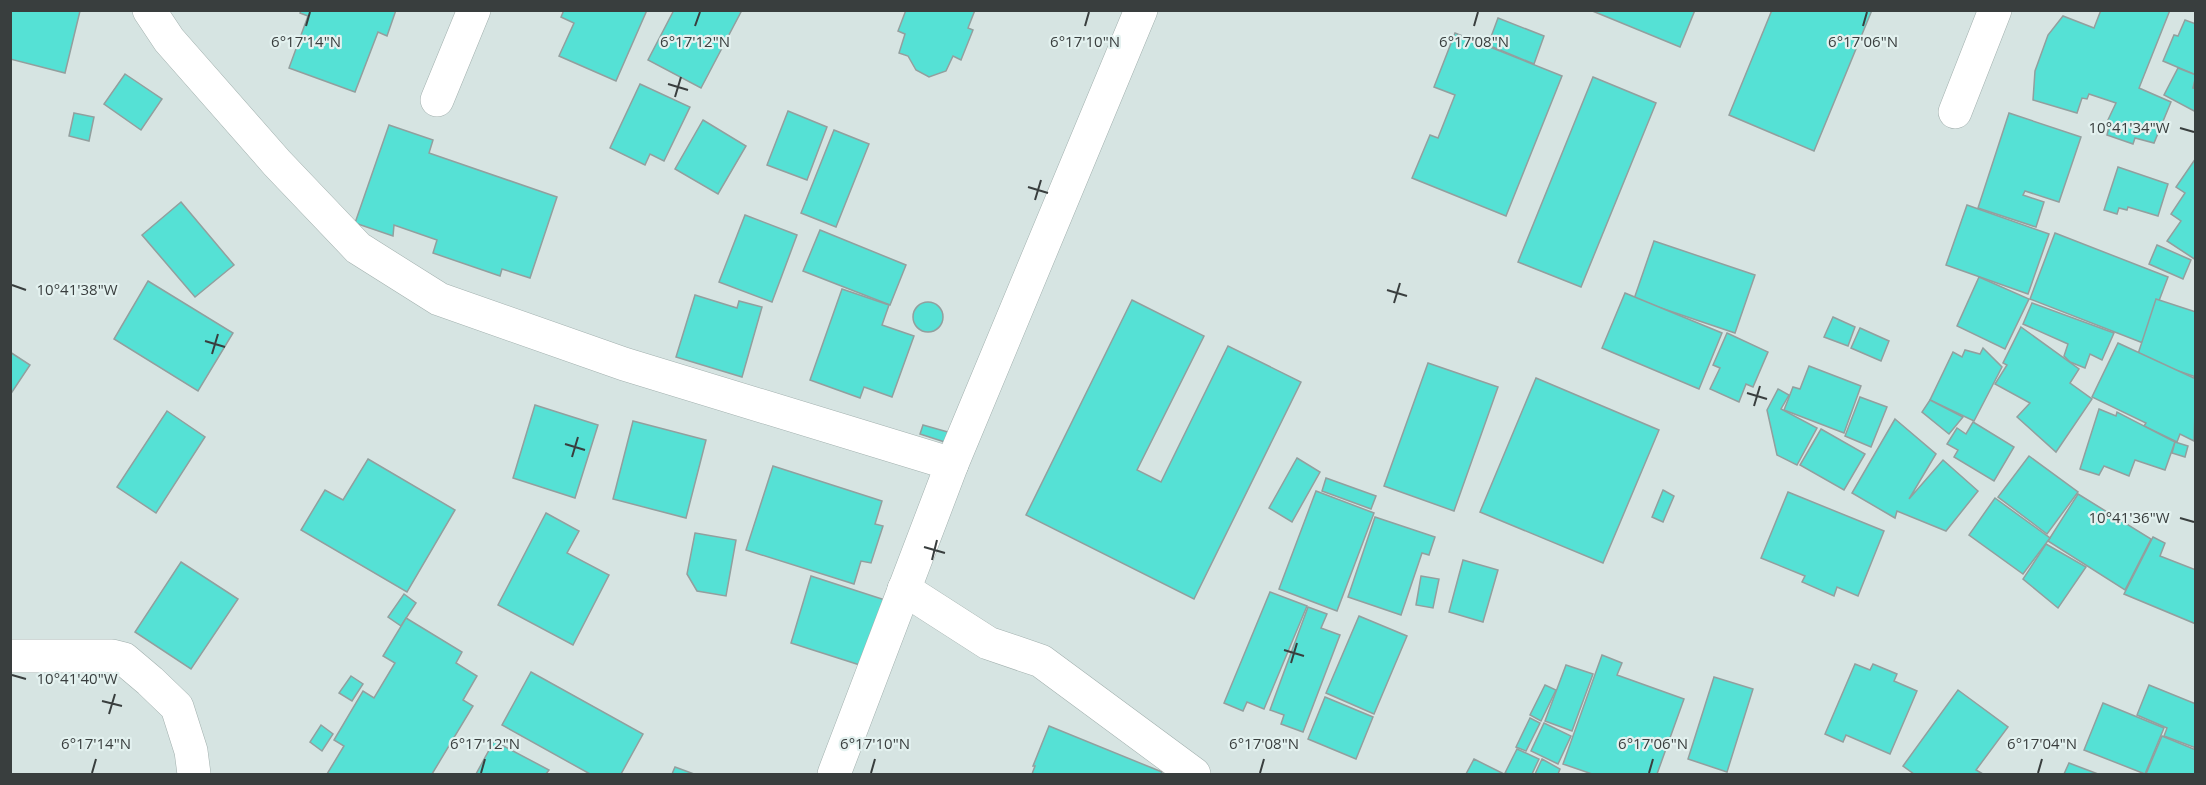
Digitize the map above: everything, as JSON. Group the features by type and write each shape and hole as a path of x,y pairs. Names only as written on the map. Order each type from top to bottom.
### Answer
{"street":[{"path":"149,10 169,40 277,163 358,248 439,299 624,364 952,464"},
{"path":"437,100 474,10"},
{"path":"834,774 952,464 1141,10"},
{"path":"1955,112 1995,10"},
{"path":"904,589 988,643 1041,661 1194,774"},
{"path":"10,656 112,656 124,659 177,707 191,751 194,774"}],"building":[{"path":"10,10 80,11 65,73 10,59"},
{"path":"301,10 396,10 387,36 378,32 355,92 289,68 308,16 300,13"},
{"path":"564,10 647,10 616,81 559,56 574,23 561,17"},
{"path":"674,10 742,10 701,88 648,60"},
{"path":"906,10 975,10 968,28 973,30 961,60 953,56 946,71 929,77 916,70 908,56 899,53 905,34 898,31"},
{"path":"1590,10 1695,10 1680,47"},
{"path":"1772,10 1872,10 1814,151 1729,115"},
{"path":"2101,10 2170,10 2139,88 2171,102 2154,143 2135,138 2133,144 2107,135 2110,123 2107,122 2116,103 2089,94 2087,99 2082,98 2077,113 2033,100 2035,71 2048,35 2063,16 2094,28"},
{"path":"1498,18 1544,36 1534,64 1488,45"},
{"path":"2185,20 2196,24 2196,75 2163,61 2174,35 2178,36"},
{"path":"1455,33 1562,76 1506,216 1412,178 1430,135 1438,138 1455,95 1434,87"},
{"path":"2178,68 2196,75 2193,88 2196,89 2196,112 2164,95"},
{"path":"125,74 162,99 141,130 104,104"},
{"path":"1593,77 1656,103 1581,287 1518,262"},
{"path":"640,84 690,107 664,161 650,154 645,165 610,148"},
{"path":"788,111 827,127 807,180 767,165"},
{"path":"74,113 94,117 89,141 69,136"},
{"path":"2009,113 2081,137 2059,202 2025,191 2023,195 2044,202 2036,227 1978,208"},
{"path":"703,120 746,146 718,194 675,169"},
{"path":"389,125 433,140 429,153 557,197 530,278 502,269 500,276 433,253 437,240 394,225 393,236 355,223"},
{"path":"834,130 869,144 836,227 801,213"},
{"path":"2196,158 2196,260 2167,241 2181,221 2171,214 2185,193 2176,187"},
{"path":"2118,167 2168,184 2158,216 2128,207 2127,210 2119,208 2117,214 2104,210"},
{"path":"181,202 234,265 195,297 142,235"},
{"path":"1967,205 2049,234 2028,294 1946,265"},
{"path":"745,215 797,235 772,302 719,282"},
{"path":"820,230 906,265 890,305 803,271"},
{"path":"2055,233 2168,277 2143,343 2030,299"},
{"path":"1654,241 1755,275 1735,333 1634,299"},
{"path":"2157,245 2191,260 2183,279 2149,264"},
{"path":"1979,277 2029,299 2005,349 1957,326"},
{"path":"148,281 233,333 198,391 114,339"},
{"path":"842,289 889,305 882,325 914,336 892,397 864,387 860,398 810,380"},
{"path":"1625,293 1722,333 1699,389 1602,348"},
{"path":"695,295 737,308 739,301 762,307 742,377 676,357"},
{"path":"2156,299 2196,312 2196,377 2137,357"},
{"path":"1132,300 1204,336 1137,470 1161,482 1228,346 1301,382 1194,599 1026,515"},
{"path":"928,302 939,306 943,317 939,328 928,332 917,328 913,317 917,306"},
{"path":"2032,303 2114,333 2102,360 2090,354 2085,368 2070,362 2064,356 2068,344 2023,324"},
{"path":"1833,317 1855,327 1848,346 1824,337"},
{"path":"2021,327 2079,369 2070,383 2092,399 2056,452 2017,417 2030,403 1995,384 2007,365 2003,363"},
{"path":"1860,328 1889,341 1881,361 1851,348"},
{"path":"1727,333 1768,352 1753,387 1746,384 1739,402 1710,389 1720,368 1713,365"},
{"path":"2118,343 2196,379 2194,441 2180,434 2177,442 2144,426 2146,423 2092,397"},
{"path":"1983,348 2002,367 1974,421 1930,400 1953,352 1962,357 1965,350 1980,354"},
{"path":"10,352 30,365 10,395"},
{"path":"1428,363 1498,387 1454,511 1384,486"},
{"path":"1809,366 1861,386 1844,433 1784,410 1793,387 1800,389"},
{"path":"1536,378 1659,430 1603,563 1480,512"},
{"path":"1778,389 1789,395 1781,409 1817,428 1797,465 1777,455 1767,410"},
{"path":"1860,397 1887,407 1871,447 1845,436"},
{"path":"1930,400 1963,417 1949,434 1922,412"},
{"path":"535,405 598,425 575,498 513,478"},
{"path":"2099,409 2116,416 2117,412 2175,442 2165,470 2135,460 2129,476 2104,466 2099,475 2080,469"},
{"path":"167,411 205,437 156,513 117,487"},
{"path":"1895,419 1936,454 1909,499 1943,460 1978,491 1946,531 1897,511 1895,518 1852,493"},
{"path":"633,421 706,440 686,518 613,499"},
{"path":"1973,422 2014,447 1994,481 1954,457 1958,450 1947,444 1957,428 1966,434"},
{"path":"923,425 955,434 951,444 920,434"},
{"path":"1821,429 1865,454 1844,490 1800,465"},
{"path":"2175,442 2188,446 2185,457 2172,453"},
{"path":"2029,456 2078,492 2047,534 1998,497"},
{"path":"1297,458 1320,472 1292,522 1269,508"},
{"path":"368,459 455,510 407,592 301,530 325,490 343,500"},
{"path":"773,466 882,501 875,524 883,526 871,563 861,561 854,584 746,550"},
{"path":"1326,478 1376,496 1371,509 1322,491"},
{"path":"1663,490 1674,496 1663,522 1652,517"},
{"path":"1316,491 1374,513 1337,611 1279,589"},
{"path":"1788,492 1884,531 1858,596 1837,587 1834,596 1802,582 1805,576 1761,558"},
{"path":"2078,494 2151,539 2125,590 2048,541"},
{"path":"1995,498 2050,538 2023,574 1969,535"},
{"path":"546,513 579,531 567,553 609,575 573,645 498,605"},
{"path":"1375,517 1435,537 1429,555 1422,553 1401,615 1348,597"},
{"path":"695,533 736,540 726,596 697,591 687,574"},
{"path":"2153,537 2165,543 2160,556 2196,570 2196,624 2124,594"},
{"path":"2046,544 2086,567 2058,608 2023,579"},
{"path":"1463,560 1498,570 1483,622 1449,612"},
{"path":"181,562 238,599 191,669 135,632"},
{"path":"811,576 885,600 863,666 791,643"},
{"path":"1421,576 1439,579 1433,608 1416,605"},
{"path":"1270,592 1307,606 1264,709 1247,702 1243,711 1224,703"},
{"path":"404,594 416,603 401,626 388,617"},
{"path":"1308,607 1327,614 1321,628 1340,635 1303,732 1281,724 1284,715 1270,710"},
{"path":"1359,616 1407,636 1374,714 1326,693"},
{"path":"406,618 462,652 456,663 477,676 463,700 473,706 432,774 327,774 344,746 334,740 363,691 374,698 395,663 383,656"},
{"path":"1602,655 1622,663 1617,675 1684,699 1657,774 1592,774 1563,764"},
{"path":"1855,664 1870,670 1873,664 1897,674 1894,681 1917,691 1890,754 1846,735 1843,742 1825,734"},
{"path":"1566,665 1593,674 1572,731 1545,721"},
{"path":"531,672 643,734 621,774 590,774 502,725"},
{"path":"351,676 363,684 352,701 339,693"},
{"path":"1714,677 1753,689 1727,772 1688,759"},
{"path":"1545,685 1556,690 1541,721 1530,715"},
{"path":"2149,685 2196,704 2196,748 2164,736 2167,728 2137,715"},
{"path":"1958,690 2008,727 1976,770 1983,774 1914,774 1903,766"},
{"path":"1325,697 1373,717 1356,759 1308,739"},
{"path":"2103,703 2164,728 2145,774 2084,750"},
{"path":"1530,718 1540,723 1526,751 1516,747"},
{"path":"1544,723 1571,736 1558,764 1531,751"},
{"path":"321,725 333,734 322,751 310,742"},
{"path":"1049,726 1162,772 1161,774 1032,774"},
{"path":"2162,736 2196,750 2196,774 2146,774"},
{"path":"494,741 549,770 546,774 476,774"},
{"path":"1517,749 1539,759 1532,774 1505,773"},
{"path":"1474,759 1504,774 1466,774"},
{"path":"1542,759 1560,769 1558,774 1535,774"},
{"path":"2069,763 2098,774 2064,774"},
{"path":"675,767 694,774 672,774"}]}
